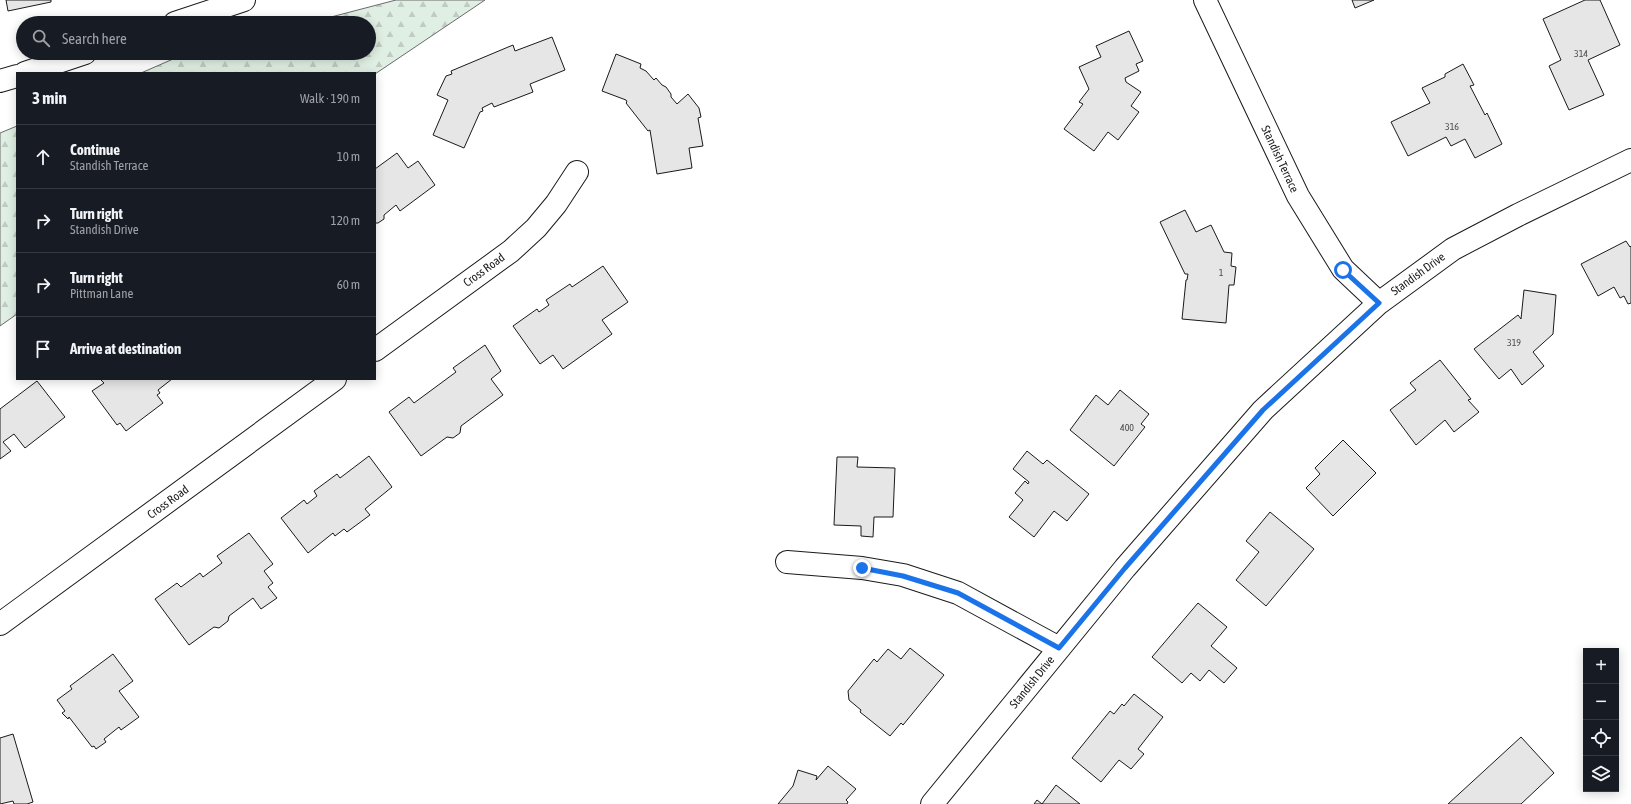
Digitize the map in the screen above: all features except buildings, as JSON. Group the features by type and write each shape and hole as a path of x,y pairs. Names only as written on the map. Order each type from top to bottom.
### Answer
{"street":[{"path":"196,16 244,0"},
{"name":"Standish Terrace","path":"1205,0 1298,196 1343,270 1379,303"},
{"path":"28,72 64,60"},
{"path":"0,81 16,76"},
{"name":"Standish Drive","path":"932,804 1125,568 1263,410 1379,303 1453,249 1518,215 1631,160"},
{"name":"Cross Road","path":"376,349 510,251 536,228 556,204 577,172"},
{"name":"Cross Road","path":"0,624 334,380"},
{"path":"787,562 862,568 903,576 958,593 1059,648"}],"green space":[{"path":"396,0 485,0 376,73 376,72 143,72 171,60 376,60 376,16 335,16"},
{"path":"16,126 16,315 0,326 0,133"}],"route":[{"path":"862,568 903,576 958,593 1059,648 1125,568 1263,410 1379,303 1343,270"}]}
